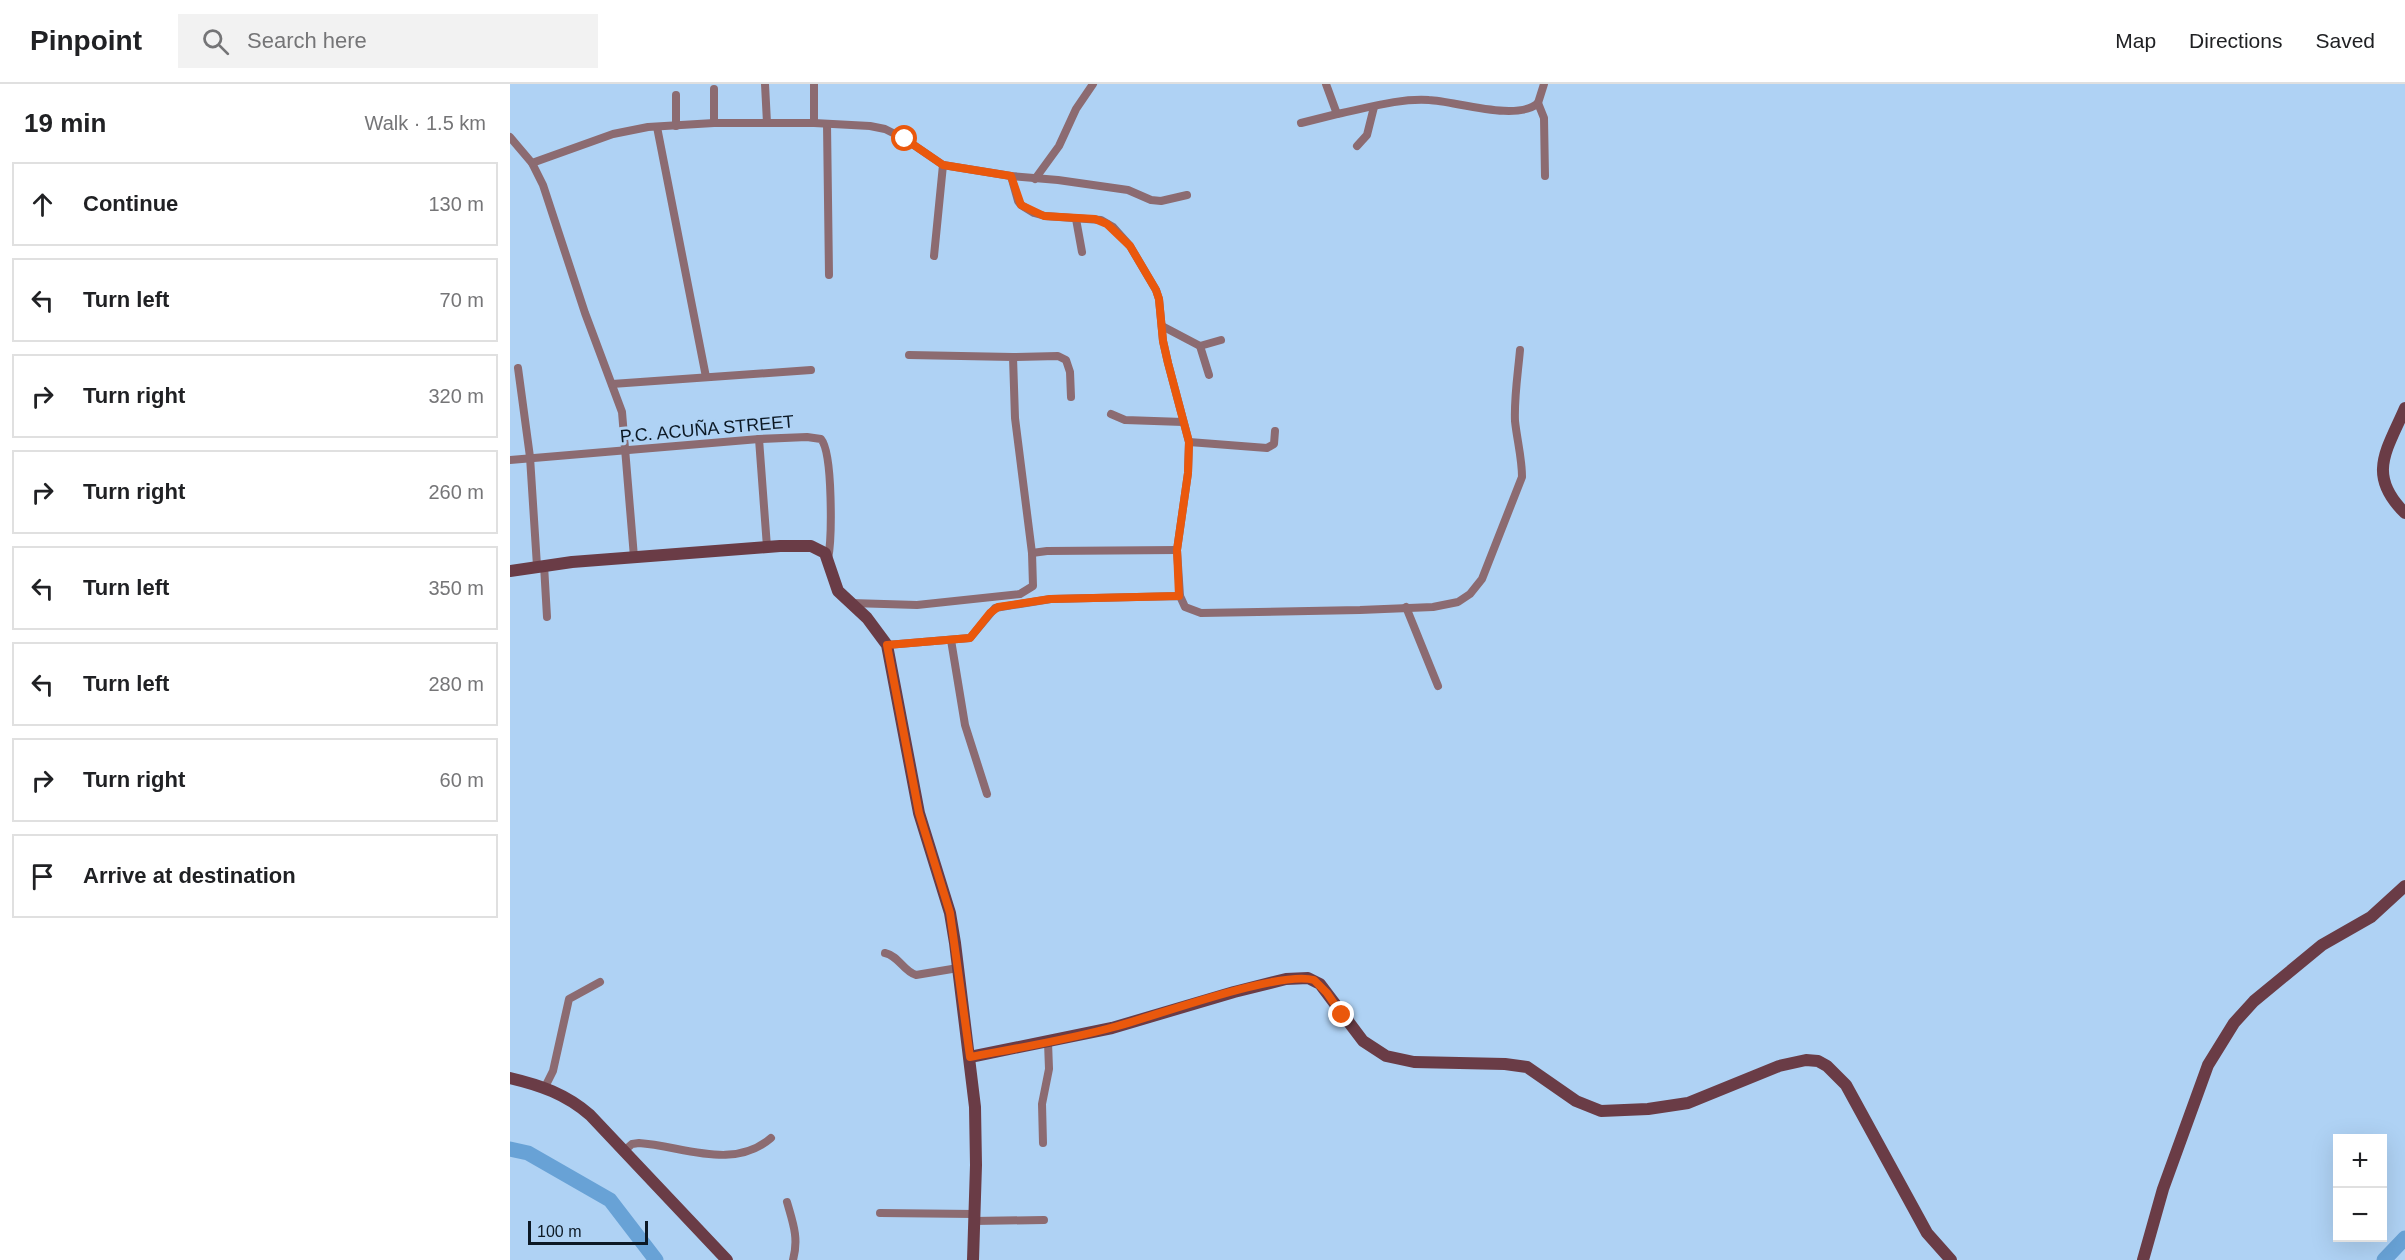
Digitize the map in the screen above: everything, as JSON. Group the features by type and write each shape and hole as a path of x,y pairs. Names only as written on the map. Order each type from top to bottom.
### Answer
{"street":[{"path":"765,84 767,123"},
{"path":"814,84 814,123"},
{"path":"1035,179 1059,146 1076,109 1093,84"},
{"path":"1326,84 1338,114"},
{"path":"1544,84 1538,104 1544,118 1545,176"},
{"path":"714,89 714,123"},
{"path":"676,95 676,126"},
{"path":"1301,123 1397,102 1430,100 1508,110 1529,109 1538,104"},
{"path":"1357,146 1367,135 1374,107"},
{"path":"532,163 613,134 657,126 714,123 814,123 885,129 905,139 943,165 1011,176 1120,188 1151,200 1161,201 1187,195"},
{"path":"827,124 829,275"},
{"path":"657,126 706,377"},
{"path":"510,138 532,163 543,184 585,313 624,421 634,557"},
{"path":"934,256 943,165"},
{"path":"1011,176 1021,205 1044,216 1101,220 1113,227 1130,246 1156,290 1168,363 1189,442 1188,473 1177,550 1179,596 1185,607 1201,613 1305,612 1445,605 1458,602 1470,594 1482,579 1491,559 1522,477 1515,419 1520,350"},
{"path":"1076,219 1082,252"},
{"path":"1162,326 1200,346 1221,340"},
{"path":"1200,346 1209,375"},
{"path":"909,355 1058,356 1066,360 1070,372 1071,397"},
{"path":"851,603 917,605 1020,594 1033,586 1032,553 1015,418 1013,357"},
{"path":"518,368 547,617"},
{"path":"612,384 811,370"},
{"path":"510,390 522,389"},
{"path":"2405,408 2386,453 2382,471 2388,493 2405,513"},
{"path":"1111,414 1125,420 1184,422"},
{"path":"1189,442 1267,447 1274,444 1275,431"},
{"name":"P.C. ACUÑA STREET","path":"510,460 759,440 814,438 824,443 829,468 831,539 828,560"},
{"path":"759,440 767,547"},
{"path":"510,571 541,565 634,557 811,546 821,549 828,560 840,594 867,618 887,645 919,813 950,913 958,968 976,1125 973,1260"},
{"path":"1032,553 1177,550"},
{"path":"887,645 970,638 990,613 998,607 1050,599 1179,596"},
{"path":"1406,607 1438,686"},
{"path":"951,640 965,725 987,794"},
{"path":"2143,1260 2163,1189 2208,1065 2234,1023 2254,1001 2322,945 2371,917 2405,886"},
{"path":"885,953 894,956 911,974 958,968"},
{"path":"970,1057 1142,1020 1252,987 1301,978 1314,980 1320,984 1363,1041 1386,1056 1414,1062 1505,1064 1527,1067 1576,1101 1601,1111 1648,1109 1688,1103 1791,1062 1818,1061 1827,1066 1846,1085 1926,1233 1951,1260"},
{"path":"545,1087 552,1071 569,999 600,982"},
{"path":"1043,1143 1042,1104 1049,1069 1048,1042"},
{"path":"510,1078 545,1087 580,1107 727,1260"},
{"path":"624,1151 633,1144 639,1143 695,1153 724,1155 755,1149 771,1138"},
{"path":"787,1202 796,1231 797,1241 793,1260"},
{"path":"880,1212 1044,1220"}],"waterway":[{"path":"510,1149 528,1153 610,1200 656,1260"},
{"path":"2384,1260 2405,1238"}],"route":[{"path":"905,139 943,165 1011,176 1018,201 1034,213 1044,216 1101,220 1113,227 1130,246 1150,278 1159,299 1163,341 1189,442 1188,473 1177,550 1179,596 1050,599 998,607 990,613 970,638 887,645 919,813 950,913 970,1057 1088,1034 1234,992 1294,978 1308,978 1320,984 1342,1015"}]}
